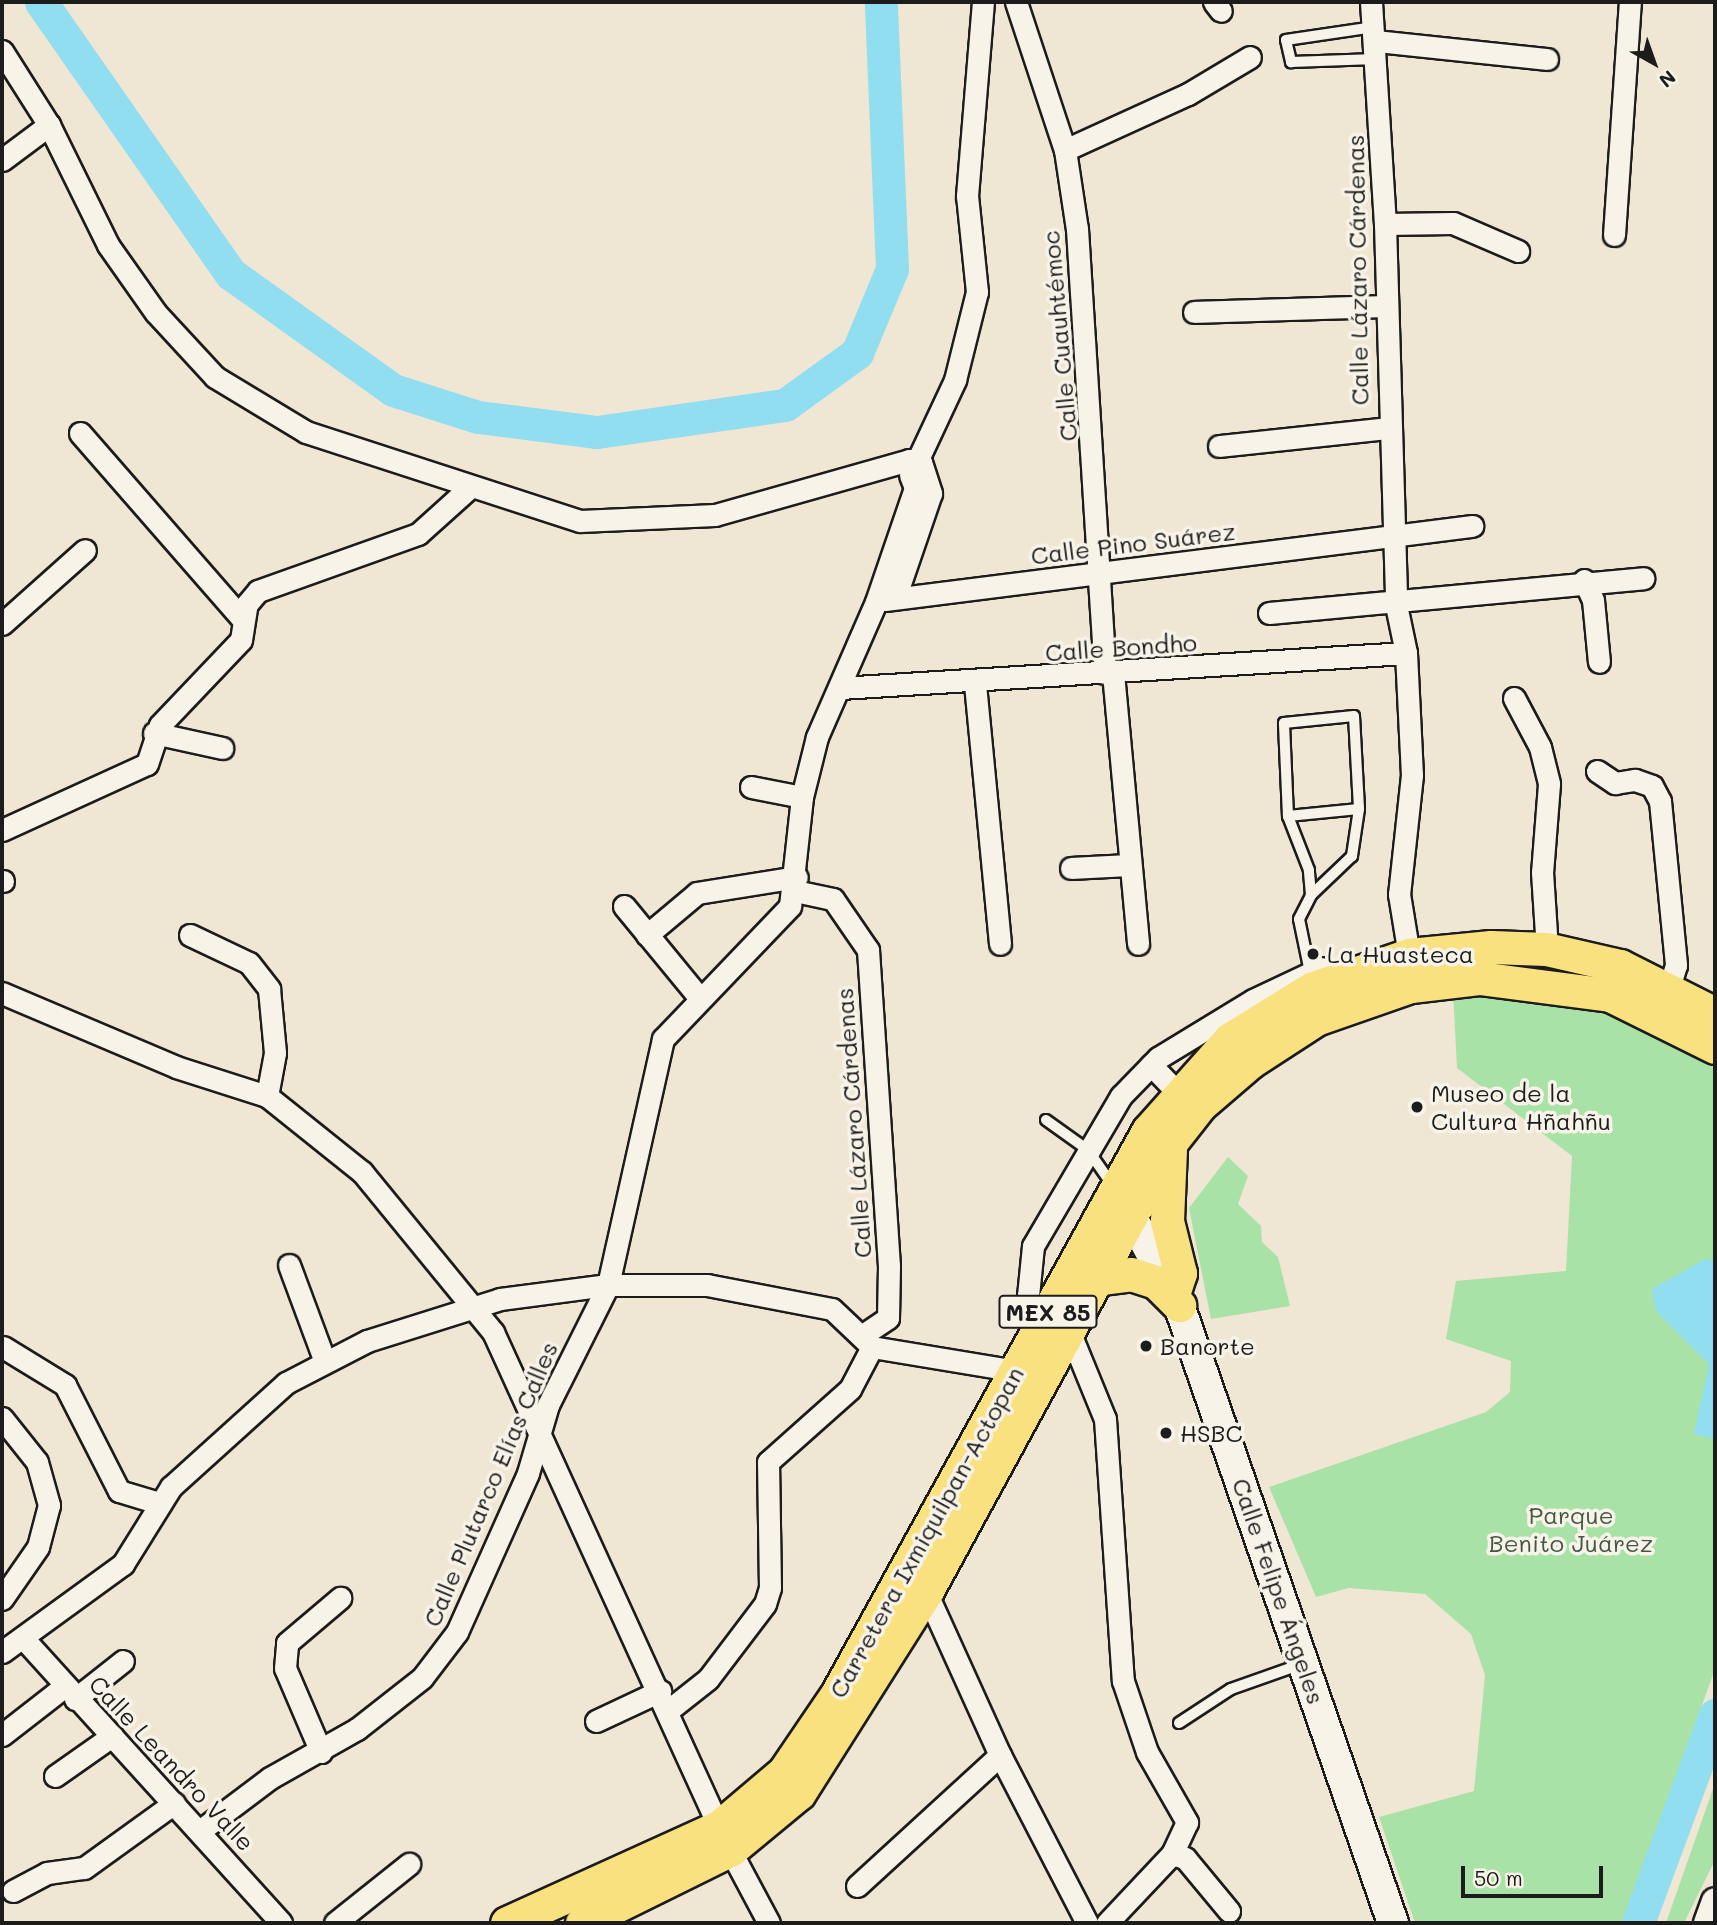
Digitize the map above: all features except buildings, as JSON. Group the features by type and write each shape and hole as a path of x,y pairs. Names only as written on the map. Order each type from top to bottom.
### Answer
{"main road":[{"name":"Carretera Ixmiquilpan-Actopan","path":"507,1923 725,1838 784,1772 837,1694 1035,1336 1122,1199 1177,1092 1235,1023 1312,980 1409,948 1498,947 1620,966 1671,981 1708,1010"},
{"name":"MEX 85","path":"582,1923 799,1793 926,1592 1093,1279 1122,1199 1200,1105 1250,1062 1315,1019 1411,986 1479,978 1610,995 1715,1047"},
{"path":"1171,1142 1167,1221 1180,1273 1176,1300"},
{"name":"Calle Felipe Ángeles","path":"1122,1199 1176,1300 1393,1923"},
{"path":"1093,1279 1131,1274 1156,1282 1176,1300"}],"street":[{"name":"Calle Plutarco Elías Calles","path":"201,1830 270,1779 321,1752 443,1657 524,1482 538,1432 608,1285 654,1061 663,1039 698,996 781,922 796,884 802,797 817,737 885,600 915,488 916,468 955,380 977,292 967,196 983,2"},
{"name":"Calle Cuauhtémoc","path":"1017,2 1065,150 1091,390 1100,573 1109,673 1138,944"},
{"name":"Calle Lázaro Cárdenas","path":"1371,2 1385,224 1383,306 1396,537 1396,605 1406,653 1412,775 1399,894 1409,948"},
{"path":"1614,235 1630,2"},
{"path":"1375,43 1547,59"},
{"path":"2,51 49,125 108,245 156,313 215,377 306,432 552,516 593,520 715,514 866,471 916,468"},
{"path":"1065,150 1188,94 1250,57"},
{"path":"2,160 49,125"},
{"path":"1385,224 1453,223 1518,251"},
{"path":"1194,312 1383,306"},
{"path":"1219,446 1388,428"},
{"path":"80,433 243,620"},
{"path":"2,830 139,770 153,756 154,733 241,640 243,620 258,591 418,534 469,488"},
{"name":"Calle Pino Suárez","path":"885,600 1472,526"},
{"path":"2,624 85,550"},
{"path":"1269,613 1396,605 1584,580 1643,578"},
{"path":"1584,580 1593,600 1599,662"},
{"name":"Calle Bondho","path":"839,688 975,684 1406,653"},
{"path":"975,684 1000,944"},
{"path":"1514,698 1540,747 1549,784 1542,873 1546,934"},
{"path":"154,733 222,748"},
{"path":"1498,947 1546,934 1671,981 1660,801 1652,786 1635,780 1615,783 1597,771"},
{"path":"751,787 802,797"},
{"path":"1071,868 1128,865"},
{"path":"647,935 697,893 796,884"},
{"name":"Calle Lázaro Cárdenas","path":"796,884 833,899 868,950 890,1266 888,1318 867,1342"},
{"path":"624,906 698,996"},
{"path":"190,934 249,963 269,989 275,1053 267,1096"},
{"path":"2,993 176,1067 267,1096 362,1172 477,1309 509,1362 538,1432 665,1700 725,1838 769,1923"},
{"path":"1035,1336 1028,1296 1033,1246 1121,1096 1151,1065 1235,1023"},
{"path":"1151,1065 1177,1092"},
{"path":"289,1265 324,1359"},
{"path":"2,1652 123,1564 159,1503 286,1383 324,1359 500,1299 608,1285 707,1285 832,1309 867,1342 1017,1371"},
{"path":"1067,1326 1105,1419 1123,1681 1147,1752 1185,1811 1172,1854 1107,1923"},
{"path":"596,1721 665,1700 708,1679 765,1604 770,1588 768,1462 850,1389 867,1342"},
{"path":"3,1348 65,1385 120,1491 159,1503"},
{"path":"2,1599 38,1547 49,1505 37,1462 6,1430"},
{"path":"926,1592 1000,1755 1087,1923"},
{"path":"321,1752 285,1668 287,1643 340,1598"},
{"name":"Calle Leandro Valle","path":"23,1638 70,1693 201,1830 281,1923"},
{"path":"2,1735 123,1661"},
{"path":"55,1776 112,1736"},
{"path":"856,1886 1000,1755"},
{"path":"13,1891 47,1873 84,1868 174,1803"},
{"path":"1172,1854 1185,1858 1229,1911"},
{"path":"335,1923 409,1864"},
{"path":"1707,1923 1715,1901"}],"lane":[{"path":"1286,40 1375,43 1291,62 1286,40"},
{"path":"1311,895 1288,816 1284,723 1354,716 1359,809 1352,856 1311,895 1299,919 1312,980"},
{"path":"1288,816 1359,809"},
{"path":"1046,1120 1088,1150 1122,1199"},
{"path":"1179,1723 1231,1689 1304,1663"}],"green space":[{"name":"Parque Benito Juárez","path":"1453,990 1573,993 1715,1055 1715,1669 1623,1923 1415,1923 1379,1817 1474,1791 1485,1675 1471,1634 1425,1594 1349,1588 1316,1597 1269,1487 1486,1412 1510,1392 1511,1361 1446,1339 1456,1281 1566,1271 1572,1156 1457,1068"},
{"path":"1228,1157 1248,1176 1238,1204 1261,1226 1262,1242 1278,1257 1290,1306 1211,1319 1189,1208"},
{"path":"1715,1783 1715,1860 1684,1923 1666,1923"}],"water":[{"path":"1705,1259 1715,1260 1715,1439 1694,1434 1709,1364 1656,1311 1652,1289"}],"waterway":[{"path":"41,2 231,274 393,390 478,417 597,432 785,405 857,353 892,269 881,2"},
{"path":"1638,1923 1715,1715"}],"place":[{"name":"La Huasteca","path":"1313,954"},
{"name":"Museo de la Cultura Hñahñu","path":"1417,1107"},
{"name":"Banorte","path":"1146,1346"},
{"name":"HSBC","path":"1166,1433"}]}
